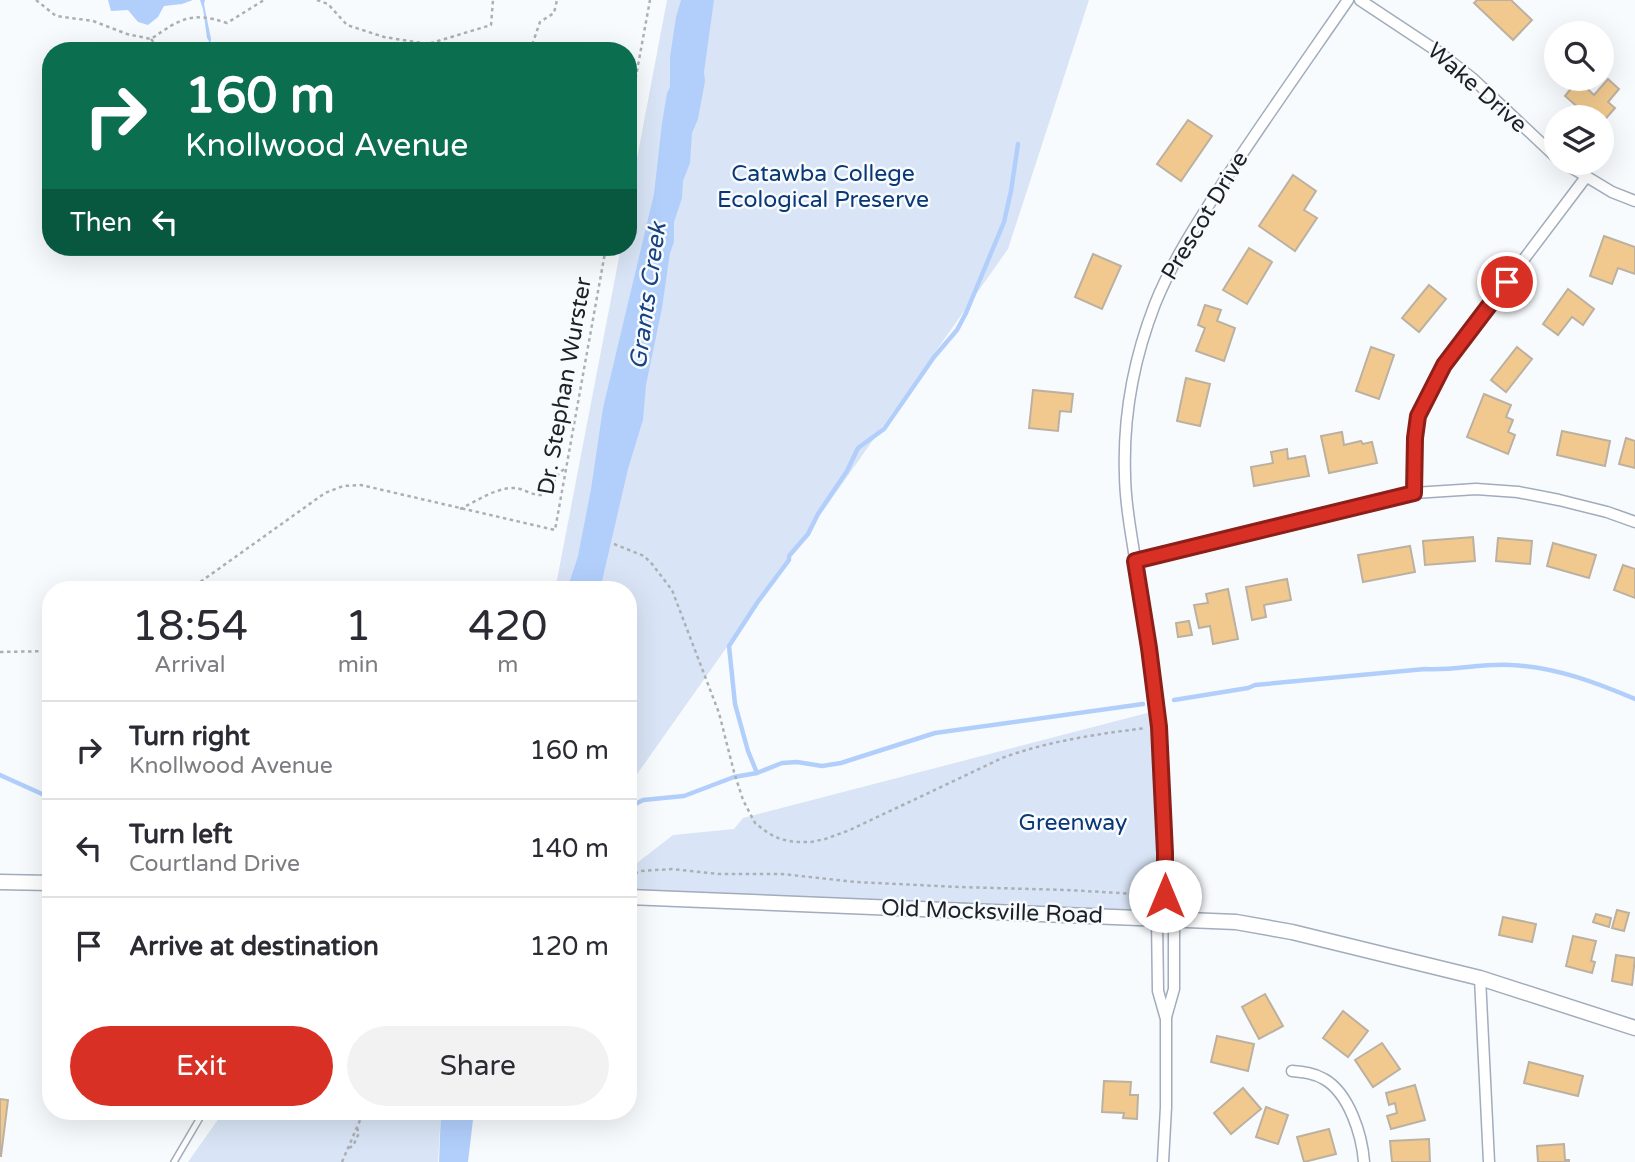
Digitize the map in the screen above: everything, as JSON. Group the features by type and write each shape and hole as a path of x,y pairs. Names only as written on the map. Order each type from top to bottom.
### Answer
{"street":[{"name":"Prescot Drive","path":"1165,919 1159,727 1127,506 1125,453 1133,382 1155,306 1186,240 1256,131 1349,0"},
{"name":"Wake Drive","path":"1360,0 1440,53 1472,78 1544,146"},
{"path":"1583,175 1612,192 1635,201"},
{"path":"1414,493 1418,416 1438,375 1586,177"},
{"path":"1135,561 1414,493 1476,489 1518,492 1607,512 1635,522"},
{"path":"0,882 42,883"},
{"name":"Old Mocksville Road","path":"637,897 1236,922 1292,932 1480,978 1635,1028"},
{"path":"1165,919 1158,991 1166,1019"},
{"path":"1163,1162 1166,1019 1174,989 1165,919"},
{"path":"1480,978 1489,1162"},
{"path":"1292,1071 1311,1073 1326,1079 1336,1089 1357,1127 1364,1162"}],"lane":[{"path":"174,1162 199,1120"}],"path":[{"path":"36,0 56,16 93,21 153,42"},
{"path":"150,39 178,20 207,16 227,23 264,0"},
{"path":"317,0 328,4 347,25 384,37 415,42"},
{"path":"435,42 491,25 493,0"},
{"path":"533,42 540,22 554,13 557,0"},
{"path":"637,71 650,0"},
{"name":"Dr. Stephan Wurster","path":"460,509 555,530 604,256"},
{"path":"202,581 325,493 343,485 361,485 460,509 508,488 545,494 561,470 566,468"},
{"path":"614,544 644,556 672,590 719,713 743,800 752,818 764,831 788,841 811,842 850,830 1014,754 1093,736 1150,728"},
{"path":"0,652 42,652"},
{"path":"637,873 672,869 718,874 782,874 869,882 1165,896"},
{"path":"342,1162 360,1120"}],"green space":[{"name":"Catawba College Ecological Preserve","path":"667,0 1089,0 1008,249 637,774 637,581 557,581 619,256 637,256 637,158"},
{"name":"Greenway","path":"1151,712 1159,800 1161,914 637,892 637,863 673,835 734,829 743,818"},
{"path":"218,1120 440,1120 438,1162 188,1162"}],"water":[{"path":"108,0 193,0 164,6 158,17 148,25 138,22 128,10 111,11"},
{"path":"200,0 205,0 210,42 207,38"},
{"name":"Grants Creek","path":"681,0 714,0 705,81 698,119 692,133 690,163 674,222 674,242 646,385 643,420 628,469 602,581 570,581 578,556 591,489 603,408 654,194 662,123 670,87 670,57"},
{"path":"441,1120 473,1120 468,1162 439,1162"}],"building":[{"path":"1477,0 1511,0 1532,20 1513,40 1474,3"},
{"path":"1614,84 1619,89 1608,102 1612,105 1575,105 1565,96 1569,91 1590,91 1594,95 1598,91 1614,91"},
{"path":"1188,120 1212,136 1181,181 1157,164"},
{"path":"1293,175 1316,191 1304,210 1317,218 1295,251 1259,226"},
{"path":"1604,236 1635,247 1635,274 1618,268 1612,284 1590,276"},
{"path":"1249,248 1272,262 1247,304 1223,290"},
{"path":"1093,254 1121,266 1102,309 1075,297"},
{"path":"1429,285 1446,299 1419,332 1402,318"},
{"path":"1568,289 1594,309 1583,325 1572,317 1558,335 1543,324"},
{"path":"1205,305 1221,310 1217,321 1235,328 1224,361 1196,351 1205,328 1198,325"},
{"path":"1371,347 1394,355 1379,399 1356,391"},
{"path":"1517,347 1532,359 1506,392 1491,380"},
{"path":"1186,378 1210,384 1200,426 1177,421"},
{"path":"1033,390 1073,394 1071,412 1060,411 1058,431 1029,428"},
{"path":"1484,394 1511,405 1506,417 1513,420 1508,432 1515,435 1508,454 1467,437"},
{"path":"1562,431 1610,441 1605,466 1557,455"},
{"path":"1342,432 1344,445 1361,441 1363,444 1372,442 1377,463 1329,473 1321,436"},
{"path":"1626,438 1635,441 1635,468 1619,464"},
{"path":"1287,449 1288,459 1305,456 1309,476 1254,486 1251,467 1273,463 1271,452"},
{"path":"1473,537 1475,561 1425,565 1423,541"},
{"path":"1498,538 1532,541 1530,564 1496,561"},
{"path":"1553,543 1596,555 1589,578 1547,566"},
{"path":"1410,546 1415,572 1363,582 1358,555"},
{"path":"1623,565 1635,569 1635,598 1614,590"},
{"path":"1287,579 1291,600 1264,605 1266,617 1252,620 1246,587"},
{"path":"1228,589 1238,639 1213,644 1210,626 1199,628 1194,605 1208,603 1206,594"},
{"path":"1189,621 1192,635 1178,637 1176,623"},
{"path":"1617,910 1629,913 1624,931 1612,928"},
{"path":"1596,914 1611,918 1609,927 1593,922"},
{"path":"1503,917 1536,924 1532,942 1499,935"},
{"path":"1573,936 1596,941 1591,961 1595,962 1592,973 1566,966"},
{"path":"1616,955 1635,958 1632,985 1612,981"},
{"path":"1265,994 1283,1026 1259,1039 1242,1007"},
{"path":"1343,1011 1368,1031 1348,1057 1323,1038"},
{"path":"1217,1036 1254,1044 1248,1071 1211,1062"},
{"path":"1382,1043 1400,1069 1373,1087 1355,1060"},
{"path":"1529,1062 1583,1076 1578,1096 1524,1083"},
{"path":"1104,1081 1131,1082 1130,1095 1138,1095 1137,1119 1123,1118 1124,1113 1102,1112"},
{"path":"1415,1085 1425,1120 1391,1129 1387,1116 1397,1113 1395,1103 1389,1105 1386,1093"},
{"path":"1243,1088 1261,1109 1231,1134 1214,1113"},
{"path":"0,1099 8,1100 1,1156 0,1156"},
{"path":"1266,1107 1288,1115 1278,1144 1256,1137"},
{"path":"1329,1129 1336,1154 1304,1162 1297,1137"},
{"path":"1429,1139 1430,1162 1392,1162 1390,1141"},
{"path":"1564,1144 1565,1160 1569,1162 1538,1162 1537,1146"}],"waterway":[{"path":"757,773 735,704 729,646 789,560 789,556 808,534 858,448 884,429 934,357 957,330 1004,222 1018,144"},
{"path":"1174,700 1255,685 1425,669 1500,665 1527,666 1559,672 1635,699"},
{"path":"637,803 643,800 684,796 782,763 797,762 822,766 841,763 935,733 1143,704"},
{"path":"0,775 42,794"}],"route":[{"path":"1165,896 1159,727 1135,561 1414,493 1418,416 1444,365 1507,282"}]}
